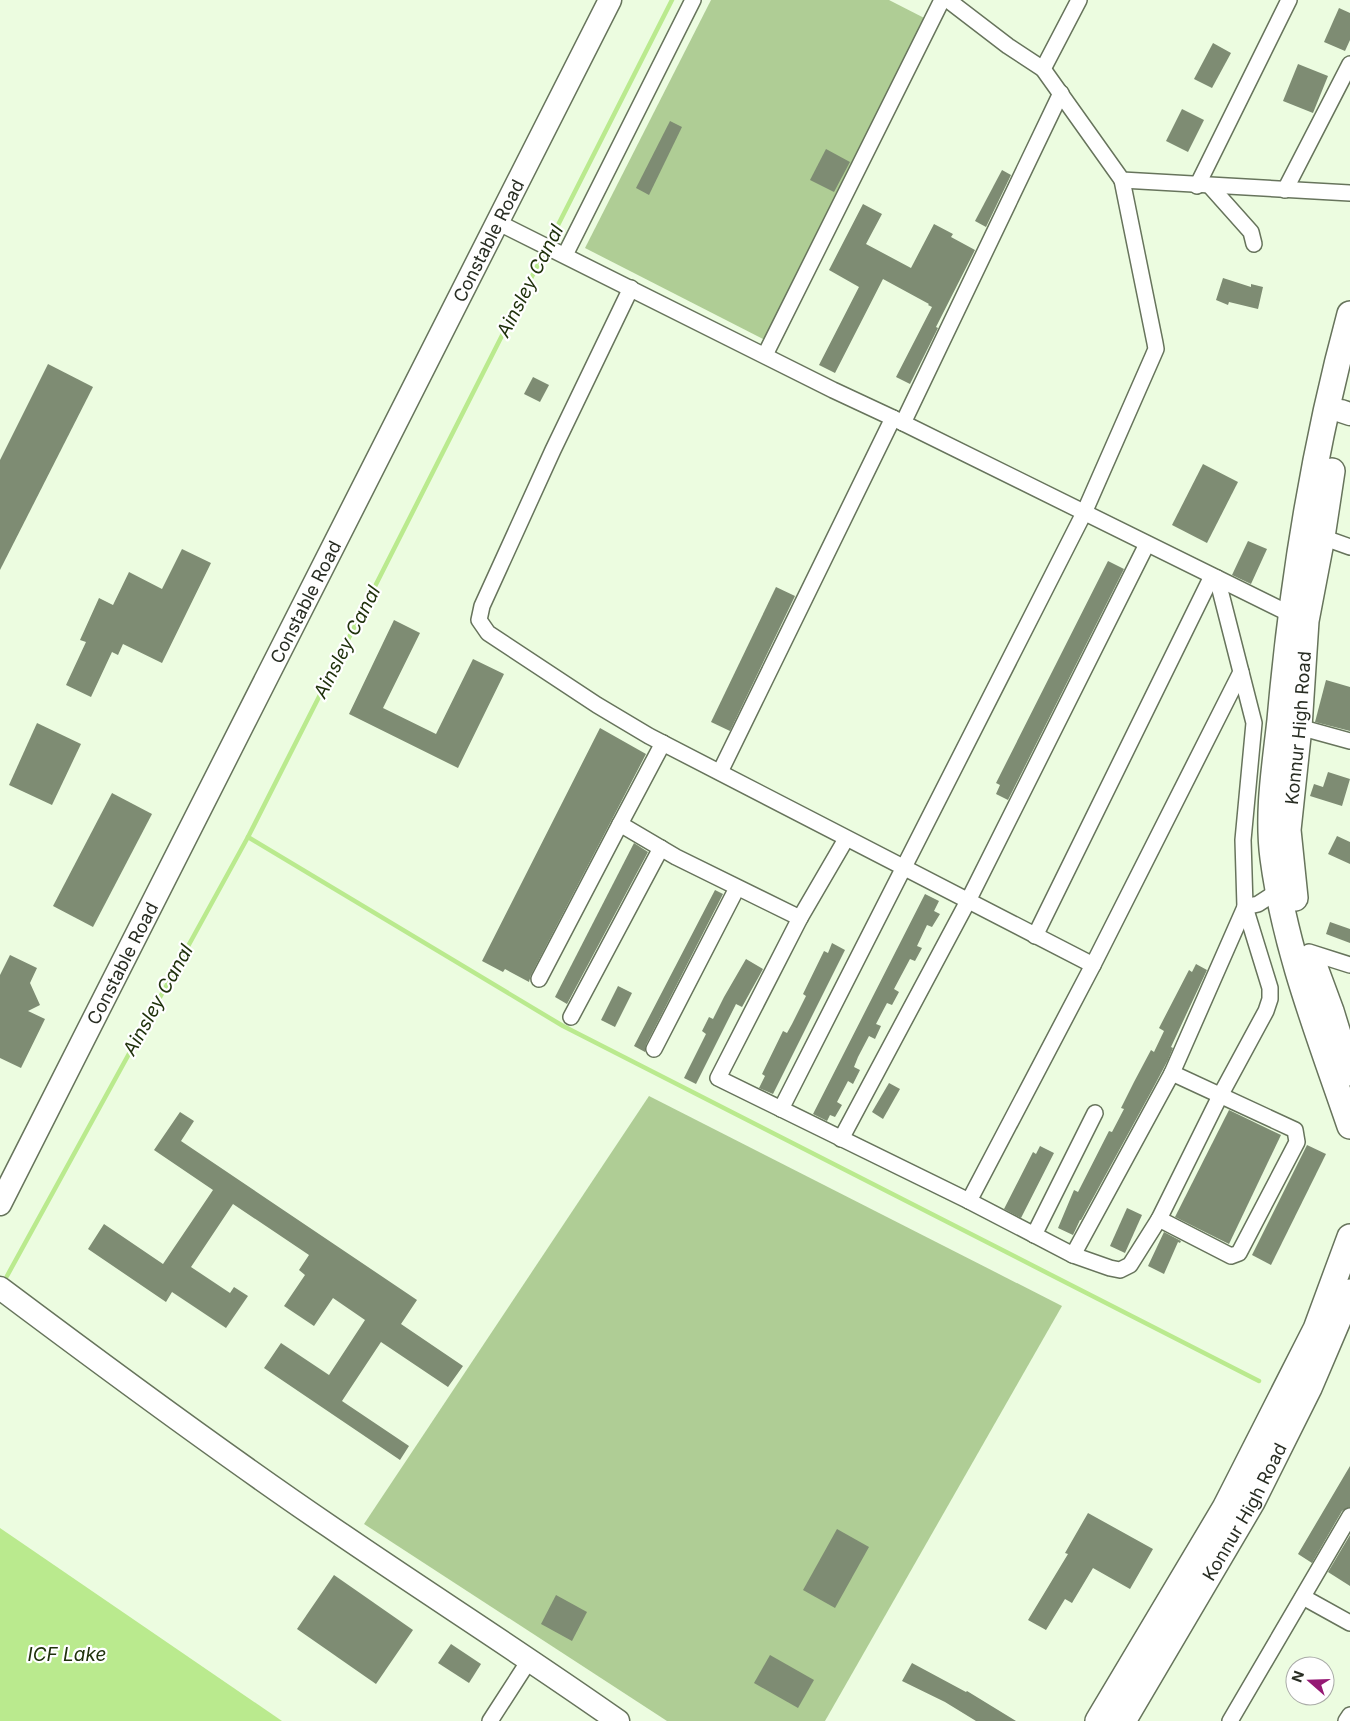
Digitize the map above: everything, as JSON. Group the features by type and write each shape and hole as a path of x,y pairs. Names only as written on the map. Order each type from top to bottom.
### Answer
{"main road":[{"path":"1350,314 1335,368 1312,485 1290,614 1271,797 1272,856 1283,919 1350,1126"},
{"name":"Konnur High Road","path":"1350,378 1306,621 1299,728 1288,830 1295,899 1309,952 1340,1015 1350,1072"},
{"path":"1098,1721 1225,1508 1316,1329 1350,1237"},
{"name":"Konnur High Road","path":"1123,1721 1252,1502 1309,1388 1350,1292"}],"street":[{"name":"Constable Road","path":"0,1204 610,0"},
{"path":"553,249 693,0"},
{"path":"765,355 942,0"},
{"path":"781,1109 1084,513 1156,350 1122,180 1043,69 1008,46 948,0"},
{"path":"1043,69 1079,0"},
{"path":"1204,186 1288,0"},
{"path":"1285,190 1350,64"},
{"path":"720,772 1061,93"},
{"path":"1122,180 1350,193"},
{"path":"1204,186 1251,232 1254,244"},
{"path":"497,222 1290,614"},
{"path":"631,288 541,476 482,606 479,620 488,633 536,666 597,705 663,743 1093,965"},
{"path":"1322,537 1350,547"},
{"path":"841,1138 968,902 1147,544"},
{"path":"846,839 800,918 718,1078 969,1201 1073,1255 1120,1270 1130,1265 1159,1219 1220,1096 1266,1012 1270,999 1270,988 1245,908 1243,840 1254,723 1214,577"},
{"path":"1036,936 1214,577"},
{"path":"969,1201 1093,965 1241,672"},
{"path":"1299,728 1350,740"},
{"path":"539,979 663,743"},
{"path":"620,824 737,888 800,918"},
{"path":"571,1017 661,848"},
{"path":"654,1049 737,888"},
{"path":"1073,1255 1172,1073 1245,908 1258,904 1278,891"},
{"path":"1309,952 1350,965"},
{"path":"1159,1219 1231,1256 1239,1253 1297,1142 1295,1130 1172,1073"},
{"path":"1034,1235 1094,1113"},
{"path":"0,1288 160,1407 313,1515 530,1659 618,1721"},
{"path":"1230,1721 1350,1516"},
{"path":"1303,1596 1350,1623"},
{"path":"490,1721 530,1659"},
{"path":"1346,1721 1350,1715"}],"shaded area":[{"path":"711,0 889,0 934,23 771,343 585,248"},
{"path":"649,1096 1062,1306 825,1721 667,1721 364,1524"}],"water":[{"name":"ICF Lake","path":"0,1528 282,1721 0,1721"}],"building":[{"path":"1339,8 1350,13 1350,40 1345,51 1324,42"},
{"path":"1213,43 1231,53 1212,88 1194,79"},
{"path":"1298,64 1328,76 1313,113 1283,101"},
{"path":"1182,109 1204,120 1188,152 1166,141"},
{"path":"670,121 682,127 649,195 636,188"},
{"path":"826,149 850,162 834,192 810,180"},
{"path":"1002,170 1011,175 986,227 975,221"},
{"path":"863,204 882,214 866,244 911,268 934,224 953,234 951,237 975,250 910,384 896,377 932,307 883,279 835,373 819,365 859,287 829,270"},
{"path":"1223,278 1251,287 1251,284 1263,287 1258,309 1229,302 1228,305 1216,300"},
{"path":"48,364 93,387 0,570 0,460"},
{"path":"533,377 549,385 540,402 524,394"},
{"path":"1203,464 1238,482 1207,543 1172,525"},
{"path":"1248,541 1267,549 1251,584 1232,575"},
{"path":"182,549 211,563 162,663 123,644 118,655 112,652 91,697 66,685 86,642 80,640 99,598 113,605 129,572 162,589"},
{"path":"1108,561 1124,569 1008,800 996,794 1000,785 996,783"},
{"path":"776,587 795,596 730,731 711,722"},
{"path":"394,620 420,633 383,708 436,734 473,659 504,674 458,768 349,714"},
{"path":"1326,680 1350,687 1350,731 1315,722"},
{"path":"37,723 81,744 52,805 9,785"},
{"path":"600,728 646,754 529,982 505,969 503,972 482,961"},
{"path":"1328,772 1350,779 1342,806 1310,796 1314,784 1323,787"},
{"path":"112,793 152,814 93,927 53,906"},
{"path":"1337,836 1350,842 1350,864 1328,854"},
{"path":"634,843 648,852 567,1004 555,997"},
{"path":"715,890 723,894 646,1045 645,1052 634,1046"},
{"path":"925,894 939,901 934,911 940,914 932,927 927,925 917,946 922,948 915,961 910,959 894,989 899,992 892,1005 887,1003 876,1024 881,1026 875,1039 869,1036 858,1057 854,1067 860,1070 853,1084 848,1081 837,1102 842,1105 835,1117 830,1115 827,1121 813,1114"},
{"path":"1330,922 1350,929 1350,943 1326,934"},
{"path":"832,943 845,950 773,1094 759,1088 765,1076 762,1074 783,1031 787,1033 806,996 803,994 824,951 828,953"},
{"path":"10,955 37,968 30,983 40,1005 28,1011 45,1019 21,1068 0,1058 0,975"},
{"path":"746,959 763,969 742,1007 736,1004 696,1084 684,1078 706,1034 702,1031 709,1017 713,1019"},
{"path":"1196,964 1207,970 1171,1047 1173,1048 1168,1060 1073,1235 1058,1228 1074,1190 1078,1192 1109,1131 1112,1132 1124,1109 1121,1108 1151,1050 1154,1052 1164,1031 1159,1028 1189,970 1192,972"},
{"path":"618,986 632,993 615,1027 601,1020"},
{"path":"889,1083 900,1089 883,1119 872,1112"},
{"path":"1229,1110 1281,1135 1229,1244 1175,1217"},
{"path":"180,1112 194,1121 181,1141 417,1300 401,1324 463,1366 448,1387 381,1342 342,1401 409,1446 400,1460 264,1368 281,1343 329,1375 365,1320 333,1298 314,1326 284,1306 305,1275 299,1270 309,1255 233,1204 191,1267 230,1293 234,1287 248,1296 226,1328 172,1292 166,1302 88,1249 104,1224 163,1264 213,1190 154,1150"},
{"path":"1307,1145 1326,1154 1271,1265 1252,1255"},
{"path":"1040,1146 1054,1153 1021,1218 1004,1209 1033,1152 1036,1154"},
{"path":"1127,1208 1142,1215 1125,1253 1110,1246"},
{"path":"1164,1232 1181,1241 1180,1243 1178,1242 1164,1274 1148,1266"},
{"path":"1350,1466 1350,1507 1342,1511 1312,1563 1298,1554"},
{"path":"1088,1513 1153,1549 1130,1589 1093,1568 1072,1603 1065,1599 1046,1630 1028,1620 1068,1554 1065,1553"},
{"path":"837,1529 869,1547 835,1608 803,1590"},
{"path":"1350,1535 1350,1586 1328,1572"},
{"path":"334,1575 413,1630 376,1684 297,1629"},
{"path":"556,1595 587,1612 572,1641 541,1624"},
{"path":"451,1644 481,1664 469,1683 438,1663"},
{"path":"770,1655 814,1680 798,1708 754,1683"},
{"path":"912,1663 967,1691 1016,1721 976,1721 945,1702 902,1681"}],"waterway":[{"name":"Ainsley Canal","path":"7,1276 248,837 672,0"},
{"path":"248,837 563,1026 1259,1381"}]}
